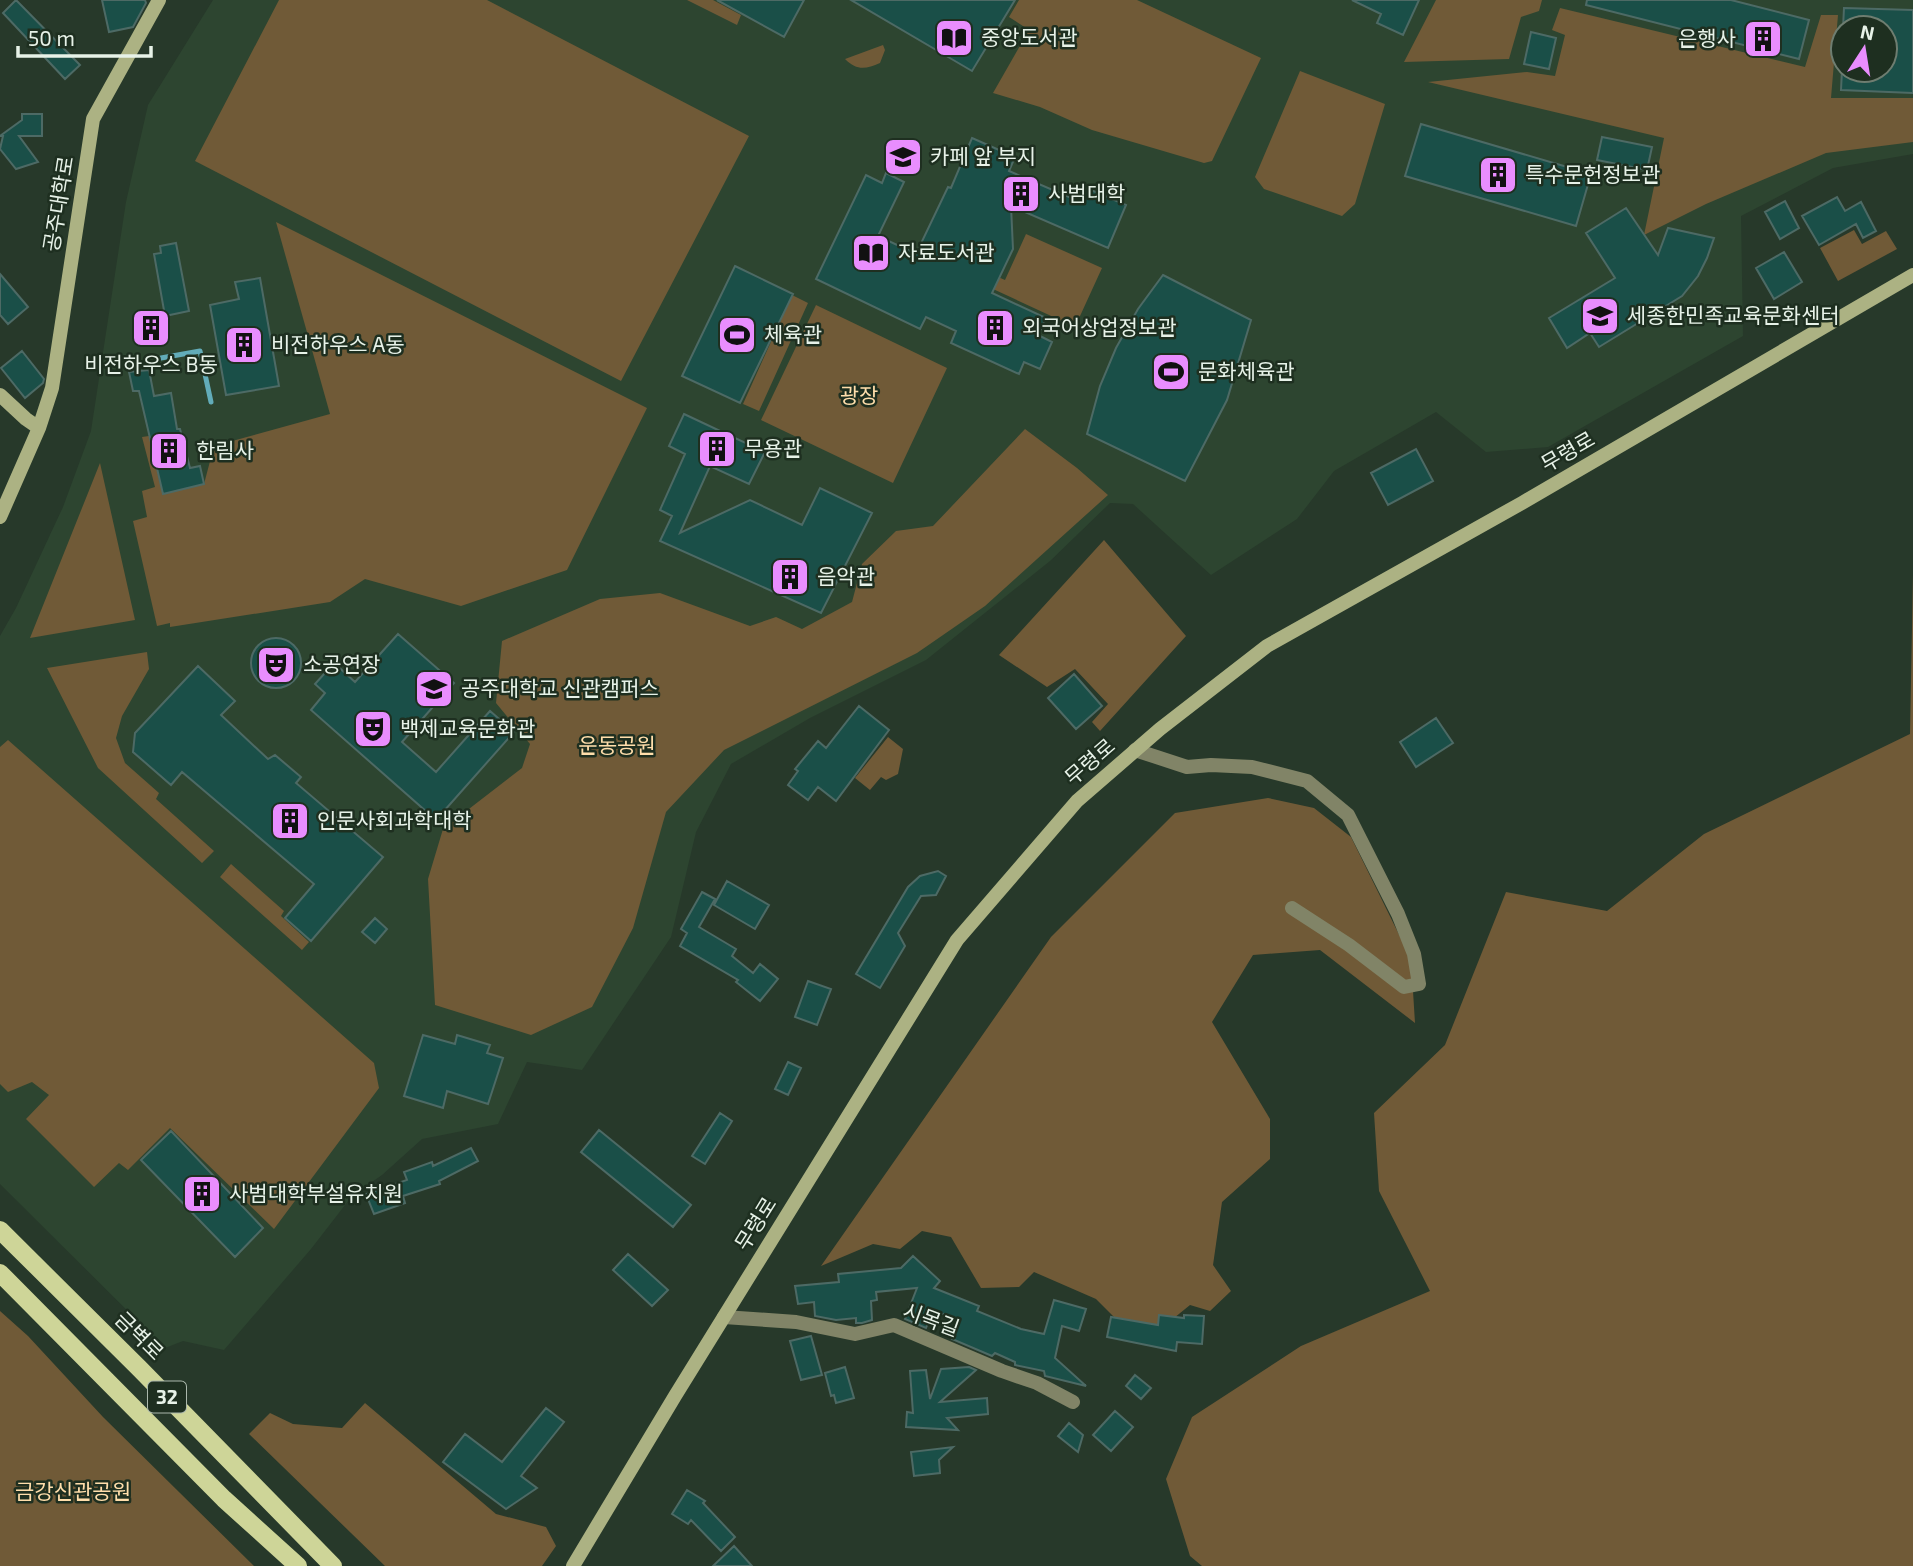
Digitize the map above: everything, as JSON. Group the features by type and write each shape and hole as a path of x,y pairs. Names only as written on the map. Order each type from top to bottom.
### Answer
{"main road":[{"name":"공주대학로","path":"0,517 39,428 52,388 93,119 159,0"},
{"name":"무령로","path":"573,1566 957,940 1077,801 1135,750 1267,646 1528,500 1913,275"},
{"path":"0,395 39,428"},
{"name":"금벽로","path":"0,1230 333,1566"},
{"name":"32","path":"0,1273 224,1499 298,1566"}],"street":[{"path":"1135,750 1187,767 1252,767 1307,781 1348,815 1398,914 1414,954 1419,984 1404,987 1349,945 1292,908"},
{"name":"시목길","path":"724,1317 796,1322 855,1334 894,1325 1037,1383 1073,1402"}],"shaded area":[{"name":"공주대학교 신관캠퍼스","path":"213,0 1913,0 1913,154 1833,168 1741,216 1743,336 1548,447 1486,452 1436,412 1334,471 1297,519 1211,575 1133,504 1110,503 1050,561 926,660 810,718 731,764 696,832 671,937 582,1070 527,1062 498,1124 422,1139 382,1175 352,1196 311,1249 224,1350 183,1341 165,1348 0,1184 0,636 63,507 91,431 126,202 148,105"}],"green space":[{"path":"279,0 487,0 749,136 621,381 195,161"},
{"path":"687,0 713,0 741,15 737,25"},
{"path":"1019,0 1137,0 1261,58 1212,161 1204,163 1092,130 1040,107 993,93 1029,30 1009,17"},
{"path":"1436,0 1542,0 1539,11 1521,17 1509,59 1404,62"},
{"path":"1560,8 1805,67 1821,15 1829,15 1831,98 1913,98 1913,142 1826,153 1706,204 1644,235 1664,138 1428,82 1527,72 1555,76 1565,35 1552,30"},
{"path":"883,45 885,50 880,63 875,65 858,67 845,59"},
{"path":"1300,71 1385,104 1355,204 1342,216 1264,189 1255,177"},
{"path":"276,222 647,408 567,570 461,606 365,579 330,602 170,627 170,623 157,626 133,521 147,517 142,491 155,487 142,437 149,436 164,494 204,484 214,446 330,414"},
{"path":"1854,230 1862,244 1886,231 1897,249 1838,281 1820,248"},
{"path":"1026,234 1102,268 1075,327 954,271 959,260 1005,280"},
{"path":"792,295 808,303 759,411 743,404"},
{"name":"광장","path":"816,305 947,368 893,483 761,420"},
{"name":"운동공원","path":"1025,429 1108,495 985,606 917,653 724,750 666,812 633,928 592,1007 531,1035 435,1005 428,879 443,829 522,768 530,744 496,703 502,641 600,599 660,593 750,626 776,617 802,629 852,602 862,564 896,531 933,526"},
{"path":"100,463 135,620 30,638"},
{"path":"1104,540 1186,636 1100,731 1092,722 1108,704 1075,669 1047,687 999,655"},
{"path":"1913,574 1913,1566 1202,1566 1190,1556 1166,1479 1192,1417 1301,1346 1430,1291 1379,1191 1374,1113 1445,1045 1506,892 1607,911 1704,834 1910,734"},
{"path":"147,652 149,669 122,716 116,738 125,763 159,793 156,799 214,851 202,863 98,768 47,668"},
{"path":"888,737 903,749 898,774 886,780 881,777 870,790 855,778"},
{"path":"8,740 374,1063 379,1088 274,1229 170,1128 128,1170 119,1163 94,1187 26,1119 49,1095 32,1082 8,1092 0,1084 0,747"},
{"path":"1268,798 1314,808 1351,837 1411,959 1415,1023 1320,950 1253,955 1212,1022 1270,1119 1270,1159 1222,1202 1213,1265 1231,1291 1210,1311 1190,1305 1158,1331 1118,1321 1096,1299 1034,1272 1019,1287 981,1288 951,1237 922,1231 900,1249 873,1244 821,1266 1051,937 1175,813"},
{"path":"231,864 284,911 281,916 309,942 302,950 220,877"},
{"name":"금강신관공원","path":"0,1311 28,1336 103,1417 254,1566 0,1566"},
{"path":"365,1403 496,1514 546,1527 556,1546 542,1566 385,1566 249,1434 270,1413 293,1424 342,1428"}],"building":[{"path":"16,0 80,65 65,79 3,13"},
{"path":"102,0 145,0 146,3 133,27 109,32"},
{"path":"717,0 804,0 784,37"},
{"name":"중앙도서관","path":"851,0 1015,0 972,71"},
{"path":"1352,0 1419,0 1403,35 1377,23 1381,14"},
{"name":"은행사","path":"1587,0 1731,0 1809,20 1799,59 1586,5"},
{"path":"1844,8 1913,10 1913,93 1841,90 1841,84 1899,84 1899,14 1844,14"},
{"path":"1531,32 1556,38 1549,69 1524,64"},
{"path":"22,114 42,114 42,136 19,136 38,162 16,169 0,149 3,136 0,136 22,120"},
{"name":"특수문헌정보관","path":"1421,124 1591,174 1576,226 1405,176"},
{"path":"1602,137 1652,147 1647,170 1597,160"},
{"path":"972,138 1015,157 1009,171 1078,201 1084,187 1126,205 1108,248 1011,206 1013,249 992,293 1046,318 1038,335 1052,342 1040,369 1024,362 1019,374 951,343 956,331 926,317 920,329 816,279 866,175 882,183 886,173 904,182 878,236 916,254 948,187 951,188"},
{"path":"1837,197 1845,211 1861,202 1876,231 1863,238 1856,224 1819,245 1802,216"},
{"path":"1785,201 1799,228 1780,239 1765,212"},
{"path":"1626,208 1658,255 1668,228 1714,238 1707,258 1698,276 1682,296 1599,347 1590,333 1567,348 1549,318 1615,278 1586,233"},
{"path":"176,243 189,311 165,316 154,254 161,253 160,246"},
{"path":"1784,252 1802,282 1774,299 1756,268"},
{"name":"체육관","path":"735,266 793,294 740,403 682,376"},
{"path":"0,274 28,307 8,324 0,315"},
{"name":"문화체육관","path":"1163,275 1251,320 1227,400 1185,481 1087,434 1100,386 1116,348 1138,309"},
{"name":"비전하우스 A동","path":"260,278 279,386 226,395 210,305 239,299 235,282"},
{"path":"22,351 44,379 43,383 25,398 1,368"},
{"path":"149,370 154,396 171,393 177,429 180,429 190,468 200,466 204,484 163,494 139,391 133,391 129,372"},
{"name":"음악관","path":"684,414 765,452 749,484 710,466 680,533 750,500 802,525 820,488 872,513 821,613 660,541 672,516 660,510 685,454 669,446"},
{"path":"1416,449 1433,481 1388,505 1371,473"},
{"name":"백제교육문화관","path":"398,634 454,683 402,742 436,772 490,711 514,732 436,820 311,710 325,693 315,684 334,663 355,682"},
{"name":"소공연장","path":"276,638 293,646 301,663 293,680 276,688 259,680 251,663 259,646"},
{"name":"인문사회과학대학","path":"198,666 235,701 221,715 268,759 275,755 301,777 296,783 383,857 311,941 285,918 314,884 182,772 171,785 133,752 135,733"},
{"path":"1074,674 1102,706 1076,729 1048,698"},
{"path":"859,706 889,730 836,801 818,787 808,800 788,785 798,771 795,769 818,741 826,748"},
{"path":"1436,718 1453,743 1416,767 1400,742"},
{"path":"938,871 946,876 936,895 921,896 898,933 905,946 880,988 856,974 908,887 920,876"},
{"path":"727,881 769,905 755,929 714,905"},
{"path":"702,892 715,899 699,927 736,949 732,956 753,973 760,964 778,979 760,1001 736,982 738,980 680,946 687,933 681,929"},
{"path":"375,918 387,929 375,943 362,932"},
{"path":"808,981 831,989 817,1025 795,1017"},
{"path":"423,1035 455,1044 457,1035 490,1045 487,1053 503,1058 488,1104 447,1091 443,1108 404,1096"},
{"path":"788,1062 801,1068 788,1095 775,1089"},
{"path":"720,1113 732,1121 705,1164 692,1156"},
{"path":"599,1130 691,1205 673,1227 581,1152"},
{"name":"사범대학부설유치원","path":"171,1131 263,1228 235,1257 141,1160"},
{"path":"471,1148 478,1161 439,1181 440,1184 403,1196 405,1203 374,1214 366,1194 407,1180 404,1172 432,1162 433,1166"},
{"path":"628,1254 668,1290 652,1306 613,1270"},
{"path":"913,1256 940,1281 934,1288 979,1306 977,1311 1021,1329 1044,1334 1054,1300 1086,1309 1079,1331 1062,1326 1055,1358 1086,1386 1045,1376 1044,1371 1015,1365 1015,1362 995,1353 992,1356 952,1339 959,1320 933,1310 926,1328 905,1319 917,1288 876,1292 877,1300 871,1301 872,1320 862,1323 856,1323 856,1318 836,1320 815,1316 814,1302 798,1304 795,1286 839,1282 838,1274 901,1268"},
{"path":"1159,1315 1184,1318 1184,1315 1204,1316 1202,1344 1177,1342 1176,1351 1107,1337 1111,1317 1158,1325"},
{"path":"811,1336 822,1375 801,1380 790,1341"},
{"path":"845,1367 854,1398 836,1403 834,1395 831,1396 825,1373"},
{"path":"969,1367 976,1370 940,1402 987,1398 988,1414 947,1418 958,1430 906,1427 907,1412 913,1413 910,1371 926,1370 930,1399 941,1369"},
{"path":"1135,1375 1151,1388 1141,1399 1126,1386"},
{"path":"546,1408 564,1422 521,1476 537,1488 506,1509 443,1462 465,1434 502,1462"},
{"path":"1115,1411 1133,1427 1111,1451 1093,1435"},
{"path":"1069,1423 1083,1435 1078,1452 1058,1436"},
{"path":"953,1447 939,1460 940,1473 914,1476 911,1452"},
{"path":"687,1490 705,1501 703,1503 735,1537 721,1551 691,1520 688,1524 672,1514"},
{"path":"734,1546 752,1566 713,1566"}],"waterway":[{"path":"161,358 200,351 211,402"}],"place":[{"name":"중앙도서관","path":"954,38"},
{"name":"은행사","path":"1763,39"},
{"name":"카페 앞 부지","path":"903,157"},
{"name":"특수문헌정보관","path":"1498,175"},
{"name":"사범대학","path":"1021,194"},
{"name":"자료도서관","path":"871,253"},
{"name":"세종한민족교육문화센터","path":"1600,316"},
{"name":"비전하우스 B동","path":"151,328"},
{"name":"외국어상업정보관","path":"995,328"},
{"name":"체육관","path":"737,335"},
{"name":"비전하우스 A동","path":"244,345"},
{"name":"문화체육관","path":"1171,372"},
{"name":"무용관","path":"717,449"},
{"name":"한림사","path":"169,451"},
{"name":"음악관","path":"790,577"},
{"name":"소공연장","path":"276,665"},
{"name":"공주대학교 신관캠퍼스","path":"434,689"},
{"name":"백제교육문화관","path":"373,729"},
{"name":"인문사회과학대학","path":"290,821"},
{"name":"사범대학부설유치원","path":"202,1194"}]}
